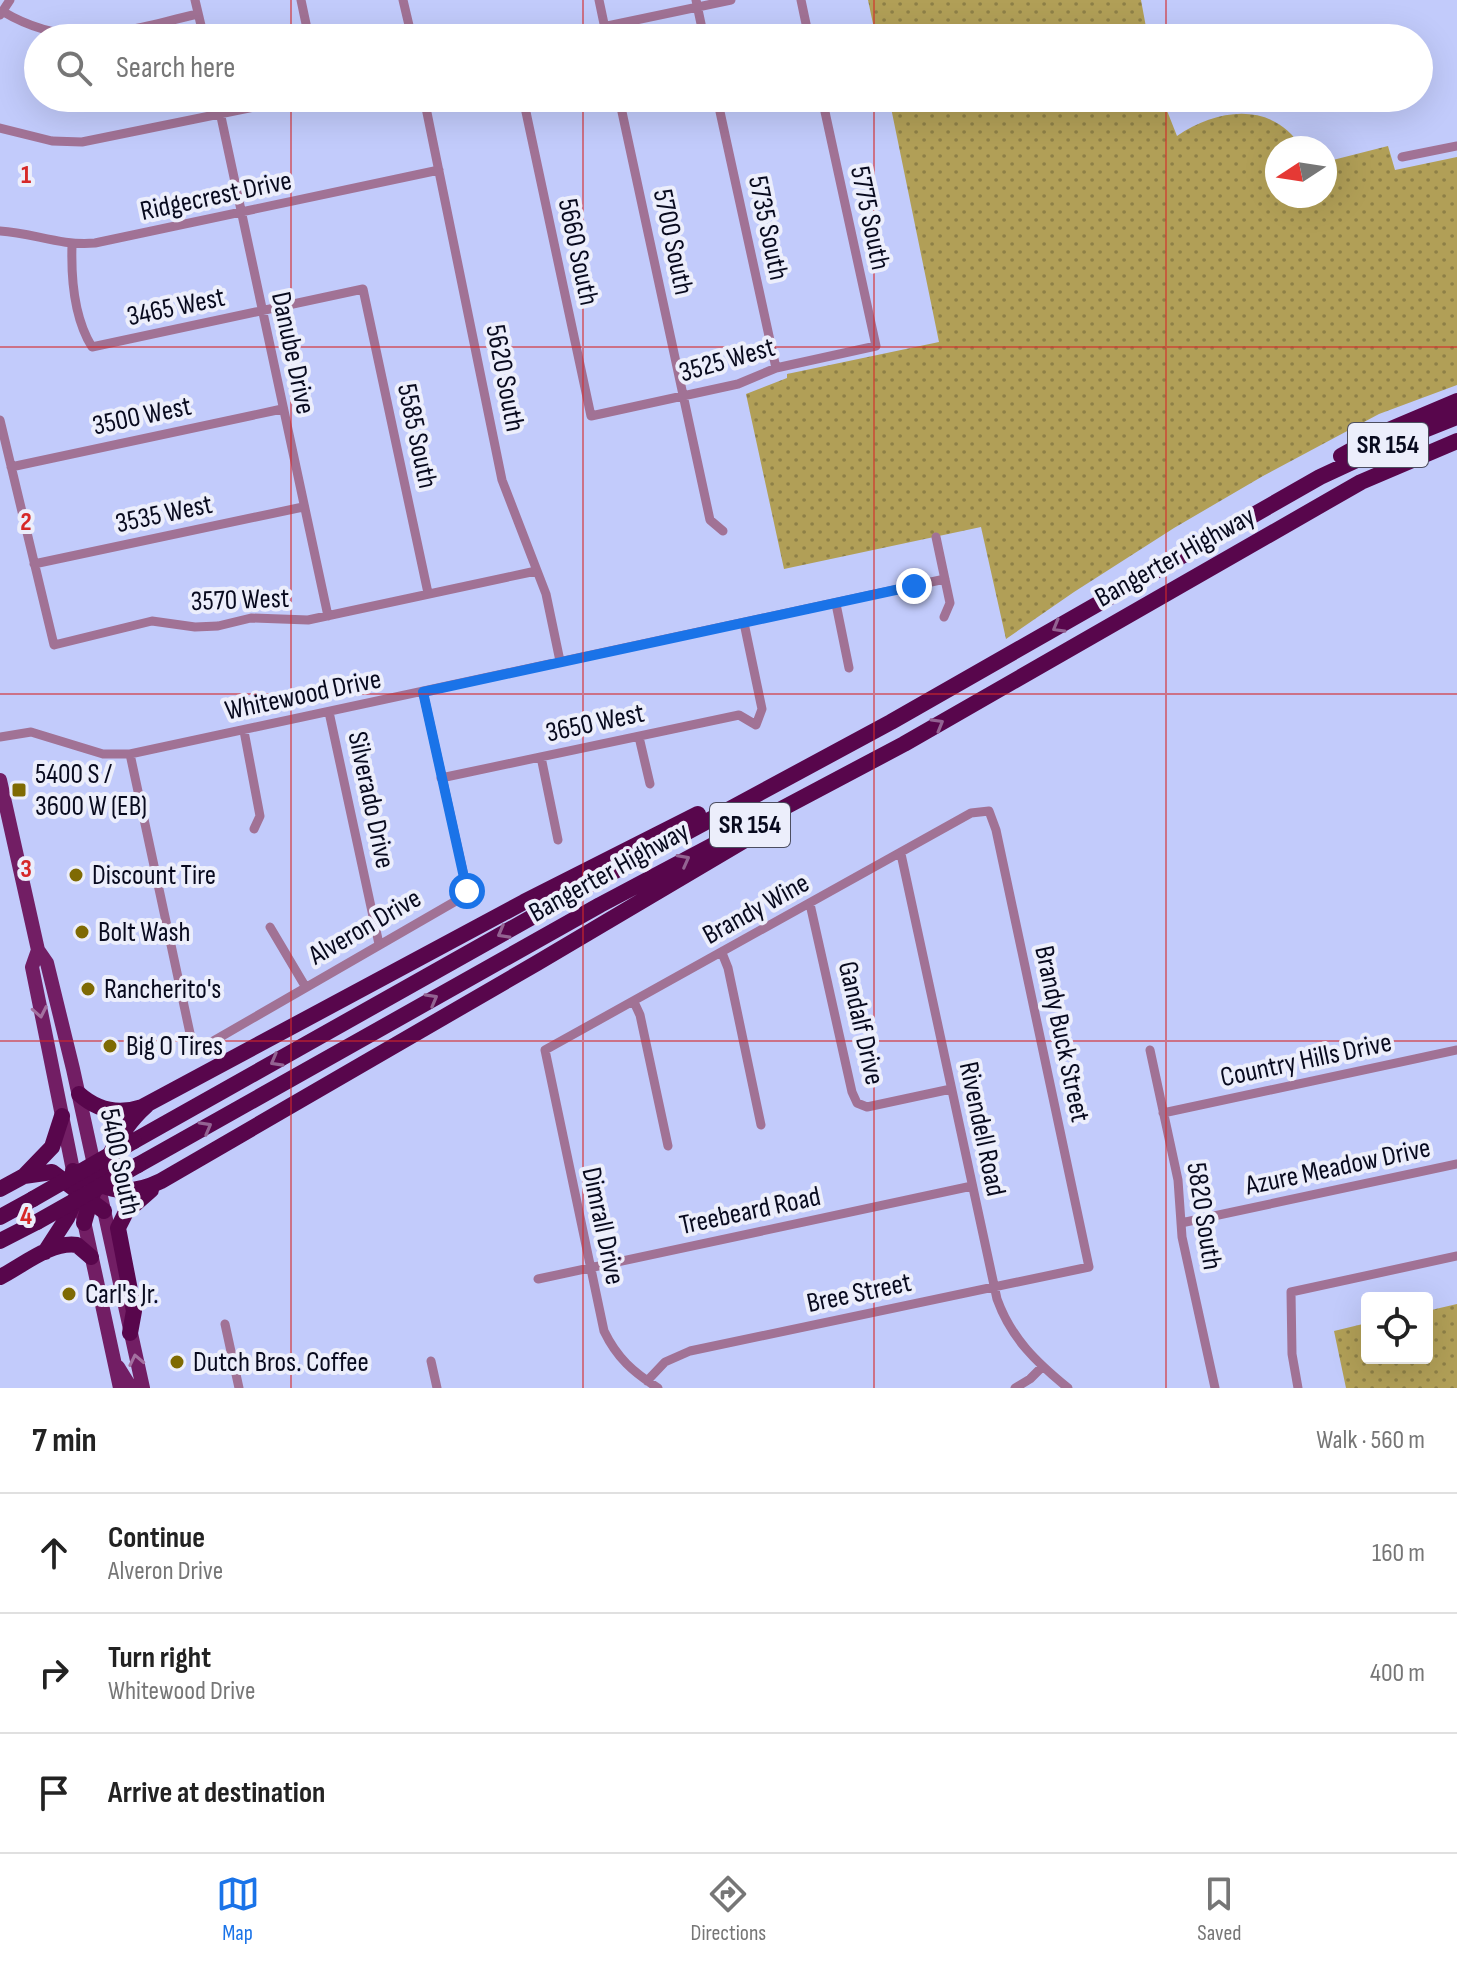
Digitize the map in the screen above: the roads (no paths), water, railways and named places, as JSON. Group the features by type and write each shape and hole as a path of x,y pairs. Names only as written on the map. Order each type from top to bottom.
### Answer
{"highway":[{"path":"1320,477 1340,457 1361,444 1457,401"},
{"name":"Bangerter Highway","path":"0,1217 589,885 891,722 1320,477 1457,417"},
{"name":"Bangerter Highway","path":"0,1241 600,905 904,744 1361,482 1457,443"},
{"path":"79,1094 92,1104 108,1110 125,1111 150,1103 598,864 891,722"},
{"path":"24,1176 52,1172 89,1186 120,1191 137,1191 161,1181 549,957 869,768 904,744"},
{"path":"45,1252 128,1125 150,1103"},
{"path":"0,1189 24,1176 52,1147 62,1116"},
{"path":"130,1333 134,1311 118,1228 125,1213 161,1181"},
{"path":"84,1223 89,1186"},
{"path":"0,1277 45,1252 72,1244 91,1257"}],"main road":[{"name":"5400 South","path":"0,780 38,950 47,963 79,1094 89,1186"},
{"name":"5400 South","path":"38,950 32,967 62,1116 89,1186 143,1388"},
{"name":"5400 South","path":"84,1223 120,1388"},
{"path":"113,1360 131,1388"}],"street":[{"path":"10,0 1,13 26,24"},
{"path":"195,0 200,24"},
{"path":"301,0 306,24"},
{"path":"403,0 409,24"},
{"path":"599,0 604,24"},
{"path":"634,24 697,4 731,0"},
{"path":"801,0 806,24"},
{"path":"697,4 701,24"},
{"path":"152,24 198,14"},
{"path":"0,128 39,139 82,142 231,112"},
{"name":"5620 South","path":"427,112 502,480 546,594 560,661"},
{"name":"5660 South","path":"526,112 591,416"},
{"name":"5700 South","path":"622,112 710,520 723,531"},
{"name":"5735 South","path":"720,112 776,368"},
{"name":"5775 South","path":"825,112 876,346"},
{"name":"Danube Drive","path":"221,114 328,616"},
{"path":"1402,157 1457,146"},
{"name":"Ridgecrest Drive","path":"0,231 72,245 95,243 439,170"},
{"name":"3465 West","path":"72,245 73,283 84,329 92,347 363,289"},
{"name":"5585 South","path":"363,289 428,593"},
{"name":"3525 West","path":"591,416 745,382 776,368 876,346"},
{"name":"3500 West","path":"11,467 282,409"},
{"path":"0,420 34,564"},
{"name":"3535 West","path":"34,564 303,507"},
{"path":"936,537 950,603 944,617"},
{"name":"3570 West","path":"34,564 54,645 152,621 207,627 251,618 300,621 536,571"},
{"name":"Whitewood Drive","path":"0,737 31,732 103,754 130,754 945,579"},
{"path":"836,604 849,668"},
{"name":"3650 West","path":"441,778 739,715 756,725 762,709 744,623"},
{"name":"Alveron Drive","path":"130,754 191,1038 203,1047 468,894 423,692"},
{"name":"Silverado Drive","path":"329,712 379,944"},
{"path":"244,731 260,816 254,829"},
{"path":"639,737 650,784"},
{"path":"541,757 558,840"},
{"name":"Brandy Wine","path":"545,1050 971,813 989,811"},
{"name":"Brandy Buck Street","path":"989,811 996,830 1089,1267"},
{"name":"Rivendell Road","path":"901,854 993,1287 1010,1330 1025,1350 1068,1388"},
{"name":"Gandalf Drive","path":"810,904 857,1103 867,1107 951,1089"},
{"path":"270,927 305,986"},
{"path":"722,953 761,1125"},
{"path":"634,1002 640,1015 668,1146"},
{"name":"Dimrall Drive","path":"545,1050 600,1317 610,1344 627,1366 658,1388"},
{"name":"5820 South","path":"1150,1050 1178,1180 1181,1223 1215,1388"},
{"name":"Country Hills Drive","path":"1163,1113 1457,1050"},
{"name":"Azure Meadow Drive","path":"1181,1223 1457,1164"},
{"name":"Treebeard Road","path":"538,1279 972,1186"},
{"path":"1298,1388 1292,1354 1291,1292 1457,1256"},
{"name":"Bree Street","path":"647,1381 665,1362 690,1351 1089,1267"},
{"path":"225,1324 239,1388"},
{"path":"431,1361 437,1388"},
{"path":"1015,1388 1042,1367"}],"place":[{"name":"5400 S / 3600 W (EB)","path":"19,790"},
{"name":"Discount Tire","path":"76,875"},
{"name":"Bolt Wash","path":"82,932"},
{"name":"Rancherito's","path":"88,989"},
{"name":"Big O Tires","path":"110,1046"},
{"name":"Carl's Jr.","path":"69,1294"},
{"name":"Dutch Bros. Coffee","path":"177,1362"}]}
